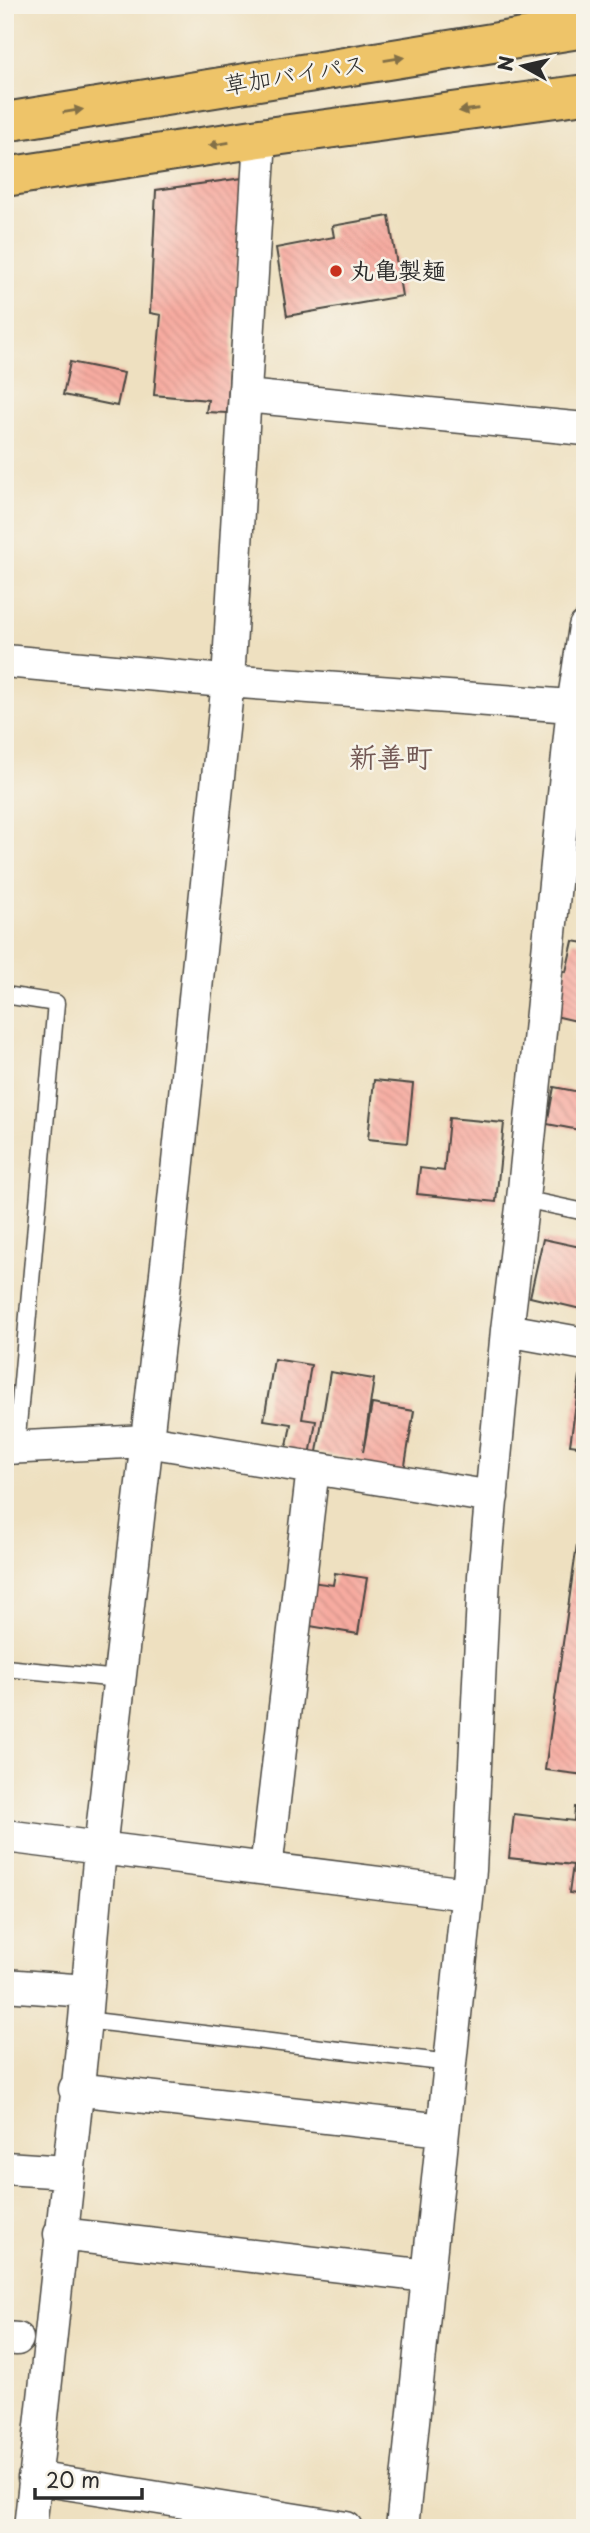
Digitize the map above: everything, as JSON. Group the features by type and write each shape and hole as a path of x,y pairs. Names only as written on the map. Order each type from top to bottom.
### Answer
{"highway":[{"name":"草加バイパス","path":"5,122 585,28"},
{"path":"5,177 260,138 585,94"}],"street":[{"path":"30,2528 86,2006 100,1849 147,1441 228,681 260,138"},
{"path":"245,396 585,429"},
{"path":"402,2528 467,1894 484,1576 507,1330 579,706 585,627"},
{"path":"5,661 228,681 579,706"},
{"path":"507,1330 585,1344"},
{"path":"11,1448 147,1441 492,1497"},
{"path":"266,1869 313,1468"},
{"path":"5,1836 467,1894"},
{"path":"5,1985 86,2006"},
{"path":"75,2089 443,2130"},
{"path":"5,2168 67,2172"},
{"path":"60,2234 428,2276"},
{"path":"34,2478 202,2516 346,2528"}],"lane":[{"path":"5,995 56,1003 11,1448"},
{"path":"523,1199 585,1212"},
{"path":"5,1668 119,1679"},
{"path":"86,2006 450,2063"}],"building":[{"path":"243,178 227,413 206,412 208,400 154,395 161,315 150,313 156,190"},
{"path":"389,216 402,296 287,316 276,248 334,237 332,226"},
{"path":"70,362 124,373 117,406 63,395"},
{"path":"573,941 585,943 585,1023 542,1013 553,968 566,972"},
{"path":"374,1080 413,1084 407,1143 368,1139"},
{"path":"554,1087 585,1093 585,1131 547,1124"},
{"path":"449,1118 504,1123 496,1202 417,1194 420,1168 444,1171"},
{"path":"543,1239 585,1248 585,1310 530,1297"},
{"path":"274,1359 311,1365 302,1419 316,1421 310,1456 286,1452 291,1424 264,1420"},
{"path":"330,1372 374,1379 363,1452 372,1404 414,1411 403,1477 360,1470 362,1460 317,1452"},
{"path":"580,1376 585,1376 585,1447 570,1445"},
{"path":"585,1502 585,1775 545,1770"},
{"path":"335,1573 367,1578 358,1634 304,1625 311,1582 333,1585"},
{"path":"575,1807 585,1808 585,1895 569,1893 573,1865 509,1858 514,1814 574,1821"}],"place":[{"name":"丸亀製麺","path":"336,271"}],"district":[{"name":"新善町","path":"391,757"}]}
